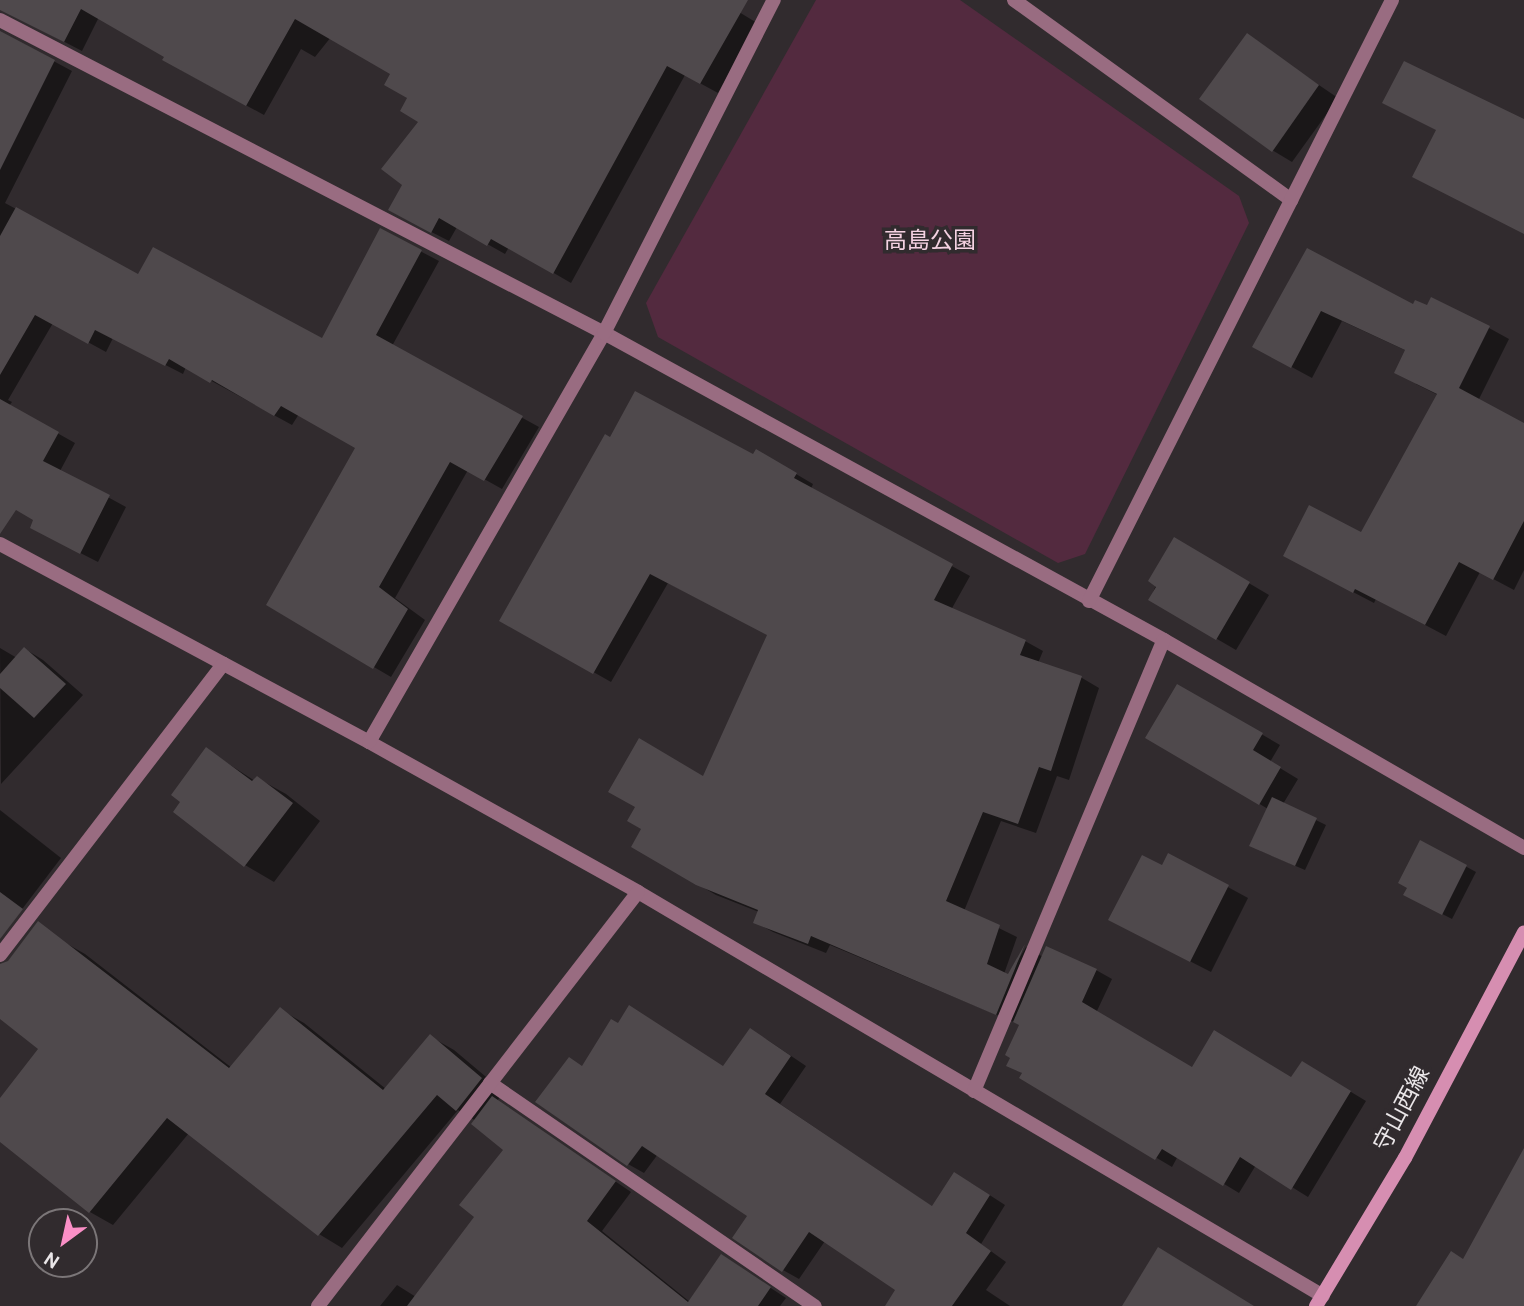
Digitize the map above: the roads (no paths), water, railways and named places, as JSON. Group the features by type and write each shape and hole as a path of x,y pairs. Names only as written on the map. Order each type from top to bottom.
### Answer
{"main road":[{"name":"守山西線","path":"1320,1301 1405,1158 1524,932"}],"street":[{"path":"369,742 604,333 774,0"},
{"path":"1014,0 1291,200"},
{"path":"1089,601 1392,0"},
{"path":"0,20 604,333 1089,601 1164,639 1524,848"},
{"path":"0,544 369,742 638,892 974,1091 1320,1301"},
{"path":"974,1091 1164,639"},
{"path":"0,956 223,664"},
{"path":"318,1306 638,892"},
{"path":"490,1083 815,1306"}],"park label":[{"name":"高島公園","path":"930,243"}]}
